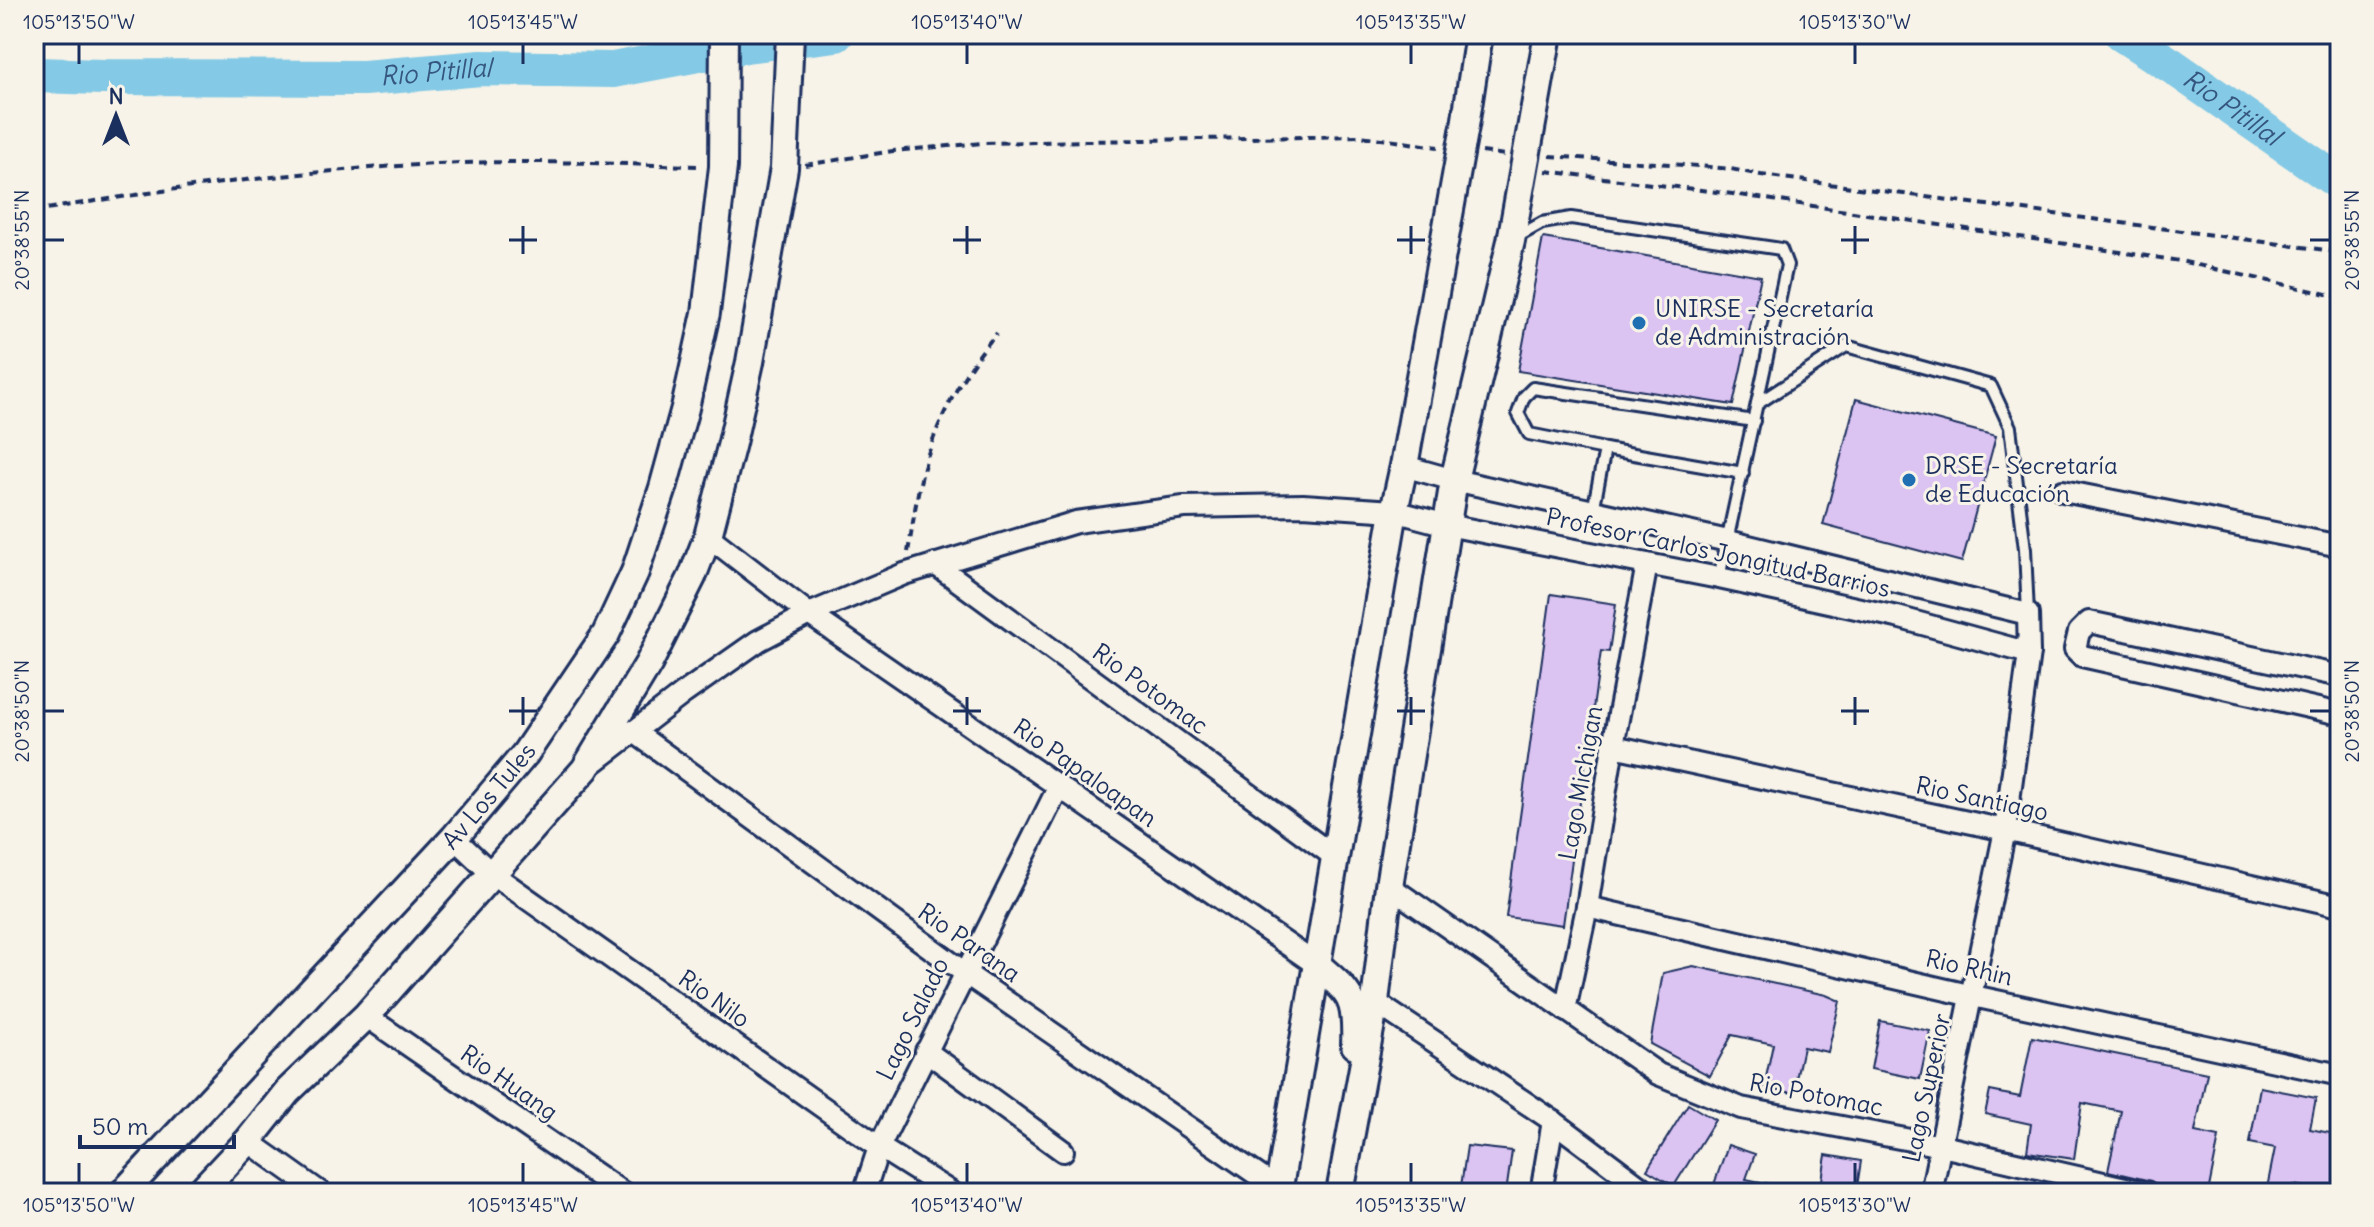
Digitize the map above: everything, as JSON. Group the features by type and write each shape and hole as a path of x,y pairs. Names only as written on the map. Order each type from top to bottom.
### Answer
{"main road":[{"name":"Av Los Tules","path":"123,1193 454,838 525,754 606,634 635,572 663,488 706,313 723,167 724,34"},
{"path":"199,1193 248,1141 287,1092 366,1016 585,769 649,663 692,577 708,536 732,443 750,362 784,168 790,34"},
{"path":"1278,1191 1479,34"},
{"path":"1340,1193 1375,1002 1389,886 1454,480 1511,241 1548,34"},
{"path":"1317,965 1347,990 1355,1011 1347,1144"}],"street":[{"name":"Profesor Carlos Jongitud Barrios","path":"1404,466 2028,614"},
{"path":"2063,491 2340,546"},
{"name":"Profesor Carlos Jongitud Barrios","path":"585,769 758,641 809,614 904,574 1076,522 1184,507 1303,505 1394,511 1447,525 1719,578 1897,617 2029,653"},
{"name":"Rio Papaloapan","path":"708,536 809,614 1317,965"},
{"name":"Rio Potomac","path":"935,564 1335,857"},
{"name":"Lago Michigan","path":"1565,1010 1587,907 1647,564"},
{"path":"1897,617 1906,584"},
{"name":"Lago Superior","path":"1931,1193 2005,830 2029,653 2028,614"},
{"path":"2340,676 2089,622 2079,632 2075,649 2082,656 2340,714"},
{"name":"Rio Parana","path":"633,731 965,973 1278,1191"},
{"name":"Rio Santiago","path":"1613,746 2340,906"},
{"name":"Lago Salado","path":"864,1193 879,1147 1059,786"},
{"name":"Rio Nilo","path":"454,838 491,873 879,1147 952,1193"},
{"name":"Rio Potomac","path":"1389,886 1658,1074 1741,1108 1942,1146 2147,1193"},
{"name":"Rio Rhin","path":"1587,907 1973,996 2340,1075"},
{"path":"1375,1002 1553,1121 1649,1193"},
{"name":"Rio Huang","path":"366,1016 623,1193"},
{"path":"926,1051 1063,1151"},
{"path":"1541,1193 1553,1121"},
{"path":"248,1141 321,1193"}],"lane":[{"path":"1511,241 1542,223 1571,218 1781,249 1787,265 1719,578"},
{"path":"1757,404 1846,346 1991,386 2010,427 2025,549 2028,614"},
{"path":"1743,473 1529,434 1518,413 1524,397 1533,388 1754,421"},
{"path":"1593,511 1605,449"}],"path":[{"path":"1463,138 1526,162 2180,261 2340,297"},
{"path":"1526,162 1731,169 2340,252"},
{"path":"904,574 923,470 945,413 978,354 997,333"}],"building":[{"name":"UNIRSE - Secretaría de Administración","path":"1543,238 1761,276 1733,405 1518,371"},
{"name":"DRSE - Secretaría de Educación","path":"1856,399 1996,436 1962,562 1823,525"},
{"path":"1551,594 1616,604 1609,652 1601,651 1563,925 1506,917"},
{"path":"1693,966 1826,995 1840,1001 1828,1052 1803,1047 1793,1093 1764,1087 1773,1044 1732,1035 1710,1076 1650,1044 1663,973"},
{"path":"1880,1021 1930,1031 1920,1079 1871,1069"},
{"path":"2032,1037 2207,1073 2195,1132 2219,1137 2208,1193 2160,1191 2151,1181 2108,1171 2121,1111 2082,1103 2074,1159 2027,1152 2031,1124 1985,1114 1990,1091 2020,1097"},
{"path":"2260,1087 2316,1098 2310,1129 2340,1135 2340,1193 2294,1185 2293,1193 2266,1193 2275,1148 2250,1143"},
{"path":"1688,1104 1715,1120 1674,1186 1647,1170"},
{"path":"1728,1145 1755,1154 1746,1179 1775,1185 1774,1193 1711,1193"},
{"path":"1467,1146 1512,1151 1506,1193 1460,1193"},
{"path":"1826,1155 1861,1161 1856,1193 1820,1193"}],"waterway":[{"name":"Rio Pitillal","path":"34,75 364,78 481,68 613,70 746,45 836,34"},
{"name":"Rio Pitillal","path":"2122,34 2340,183"}],"place":[{"name":"UNIRSE - Secretaría de Administración","path":"1639,323"},
{"name":"DRSE - Secretaría de Educación","path":"1909,480"}]}
